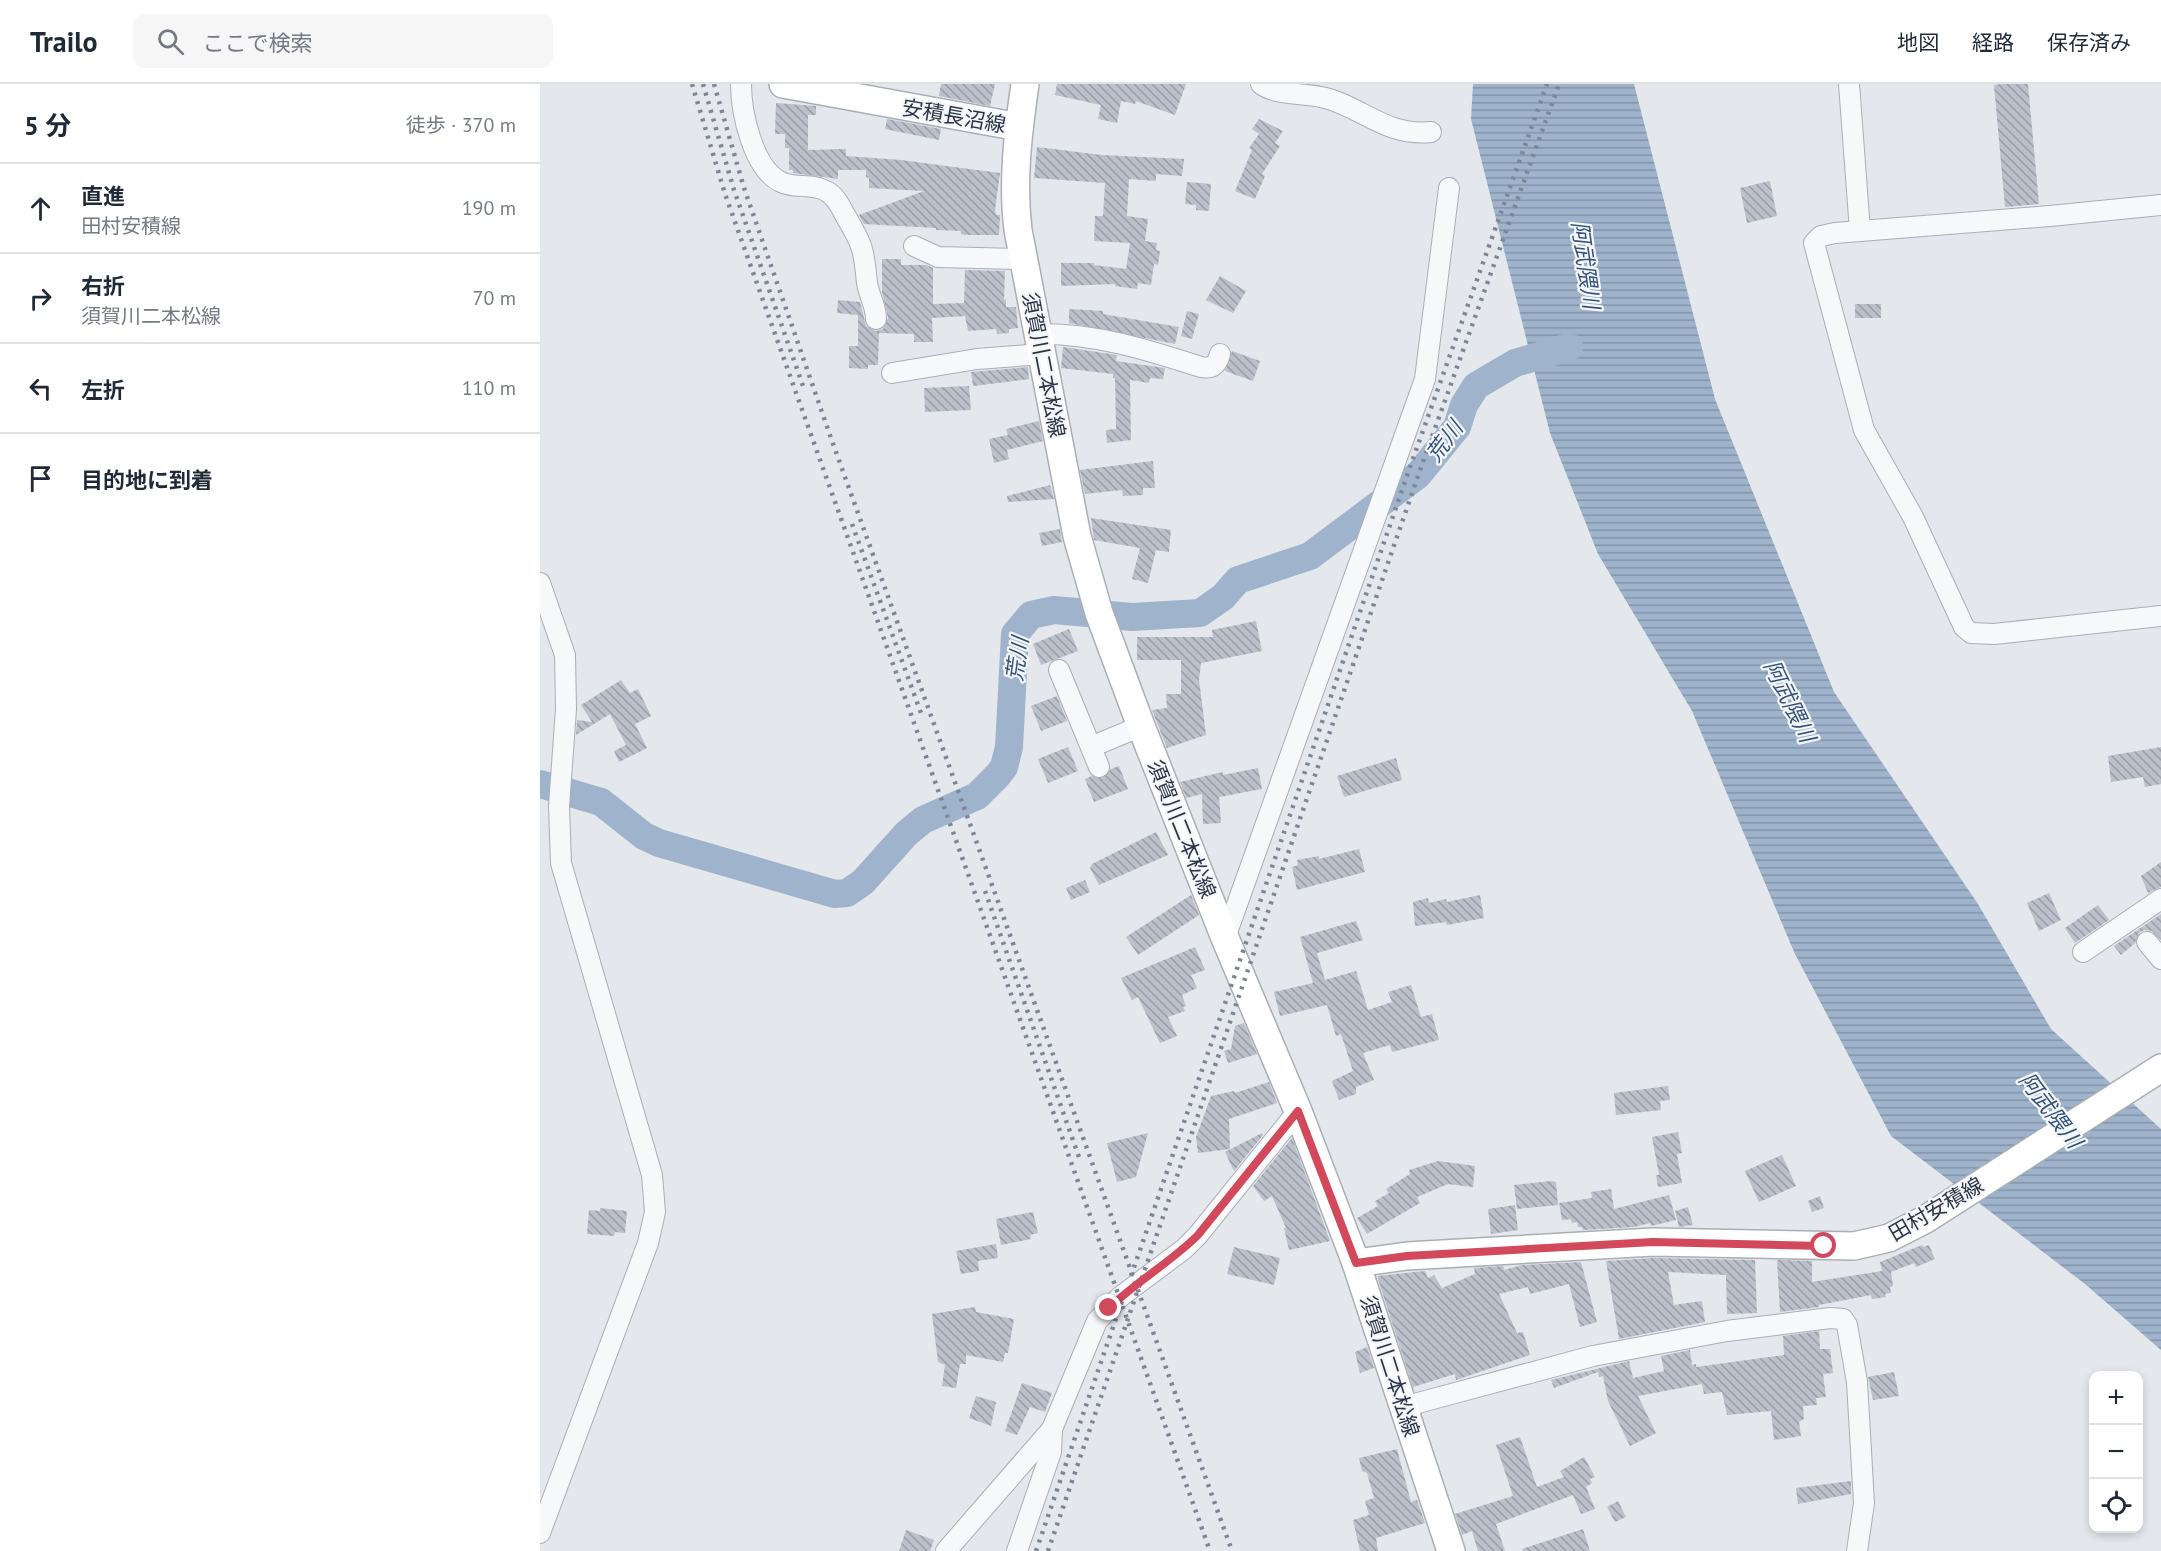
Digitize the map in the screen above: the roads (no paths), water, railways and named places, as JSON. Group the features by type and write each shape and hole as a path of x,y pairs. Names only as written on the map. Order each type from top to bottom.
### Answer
{"main road":[{"name":"安積長沼線","path":"783,84 841,89 1019,127"},
{"name":"須賀川二本松線","path":"1025,84 1019,127 1015,203 1023,259 1077,536 1099,613 1141,726 1225,938 1298,1111 1356,1263 1451,1551"},
{"name":"田村安積線","path":"1356,1263 1407,1256 1653,1242 1854,1246 1889,1238 1951,1204 2156,1072"}],"street":[{"path":"741,84 745,124 771,174 786,184 826,191 836,200 858,234 865,253 867,284 876,319"},
{"path":"1261,84 1337,101 1382,124 1421,133 1431,132"},
{"path":"1849,84 1860,231"},
{"path":"1225,938 1425,379 1449,188"},
{"path":"2161,205 1826,234 1814,243 1868,440 1913,517 1964,627 1971,633 1994,634 2161,616"},
{"path":"914,246 938,257 1023,259"},
{"path":"892,373 976,359 1041,344 1063,334 1108,340 1201,368 1212,366 1220,354"},
{"path":"540,583 566,655 566,709 559,806 561,863 652,1175 655,1199 648,1243 540,1533"},
{"path":"1059,670 1099,767"},
{"path":"1091,747 1141,726"},
{"path":"2084,952 2161,899"},
{"path":"2147,942 2161,959"},
{"path":"946,1551 1052,1429 1097,1321 1120,1297 1184,1249 1198,1235 1298,1111"},
{"path":"1403,1407 1593,1356 1727,1331 1830,1318 1843,1320 1847,1325 1857,1382 1864,1503 1857,1551"},
{"path":"1017,1551 1051,1452 1052,1429"}],"water":[{"name":"阿武隈川","path":"1473,84 1634,84 1715,399 1834,692 1978,904 2051,1029 2161,1129 2161,1350 2085,1284 1891,1136 1795,954 1692,711 1598,554 1550,433 1471,119"}],"waterway":[{"name":"荒川","path":"540,784 601,802 644,836 659,843 835,894 847,893 863,882 906,834 923,820 977,796 1004,767 1009,747 1015,634 1031,615 1054,610 1132,617 1200,613 1223,597 1238,580 1310,556 1418,475 1457,427 1464,405 1476,386 1515,363 1569,347"}],"railway":[{"path":"692,84 725,194 1210,1551"},
{"path":"703,84 734,190 803,386"},
{"path":"714,84 744,188 832,441 1232,1551"},
{"path":"1131,1276 1410,467 1547,84"},
{"path":"1048,1551 1420,470 1559,84"},
{"path":"852,524 921,713"},
{"path":"985,891 1080,1160"},
{"path":"1036,1551 1122,1301"}]}
